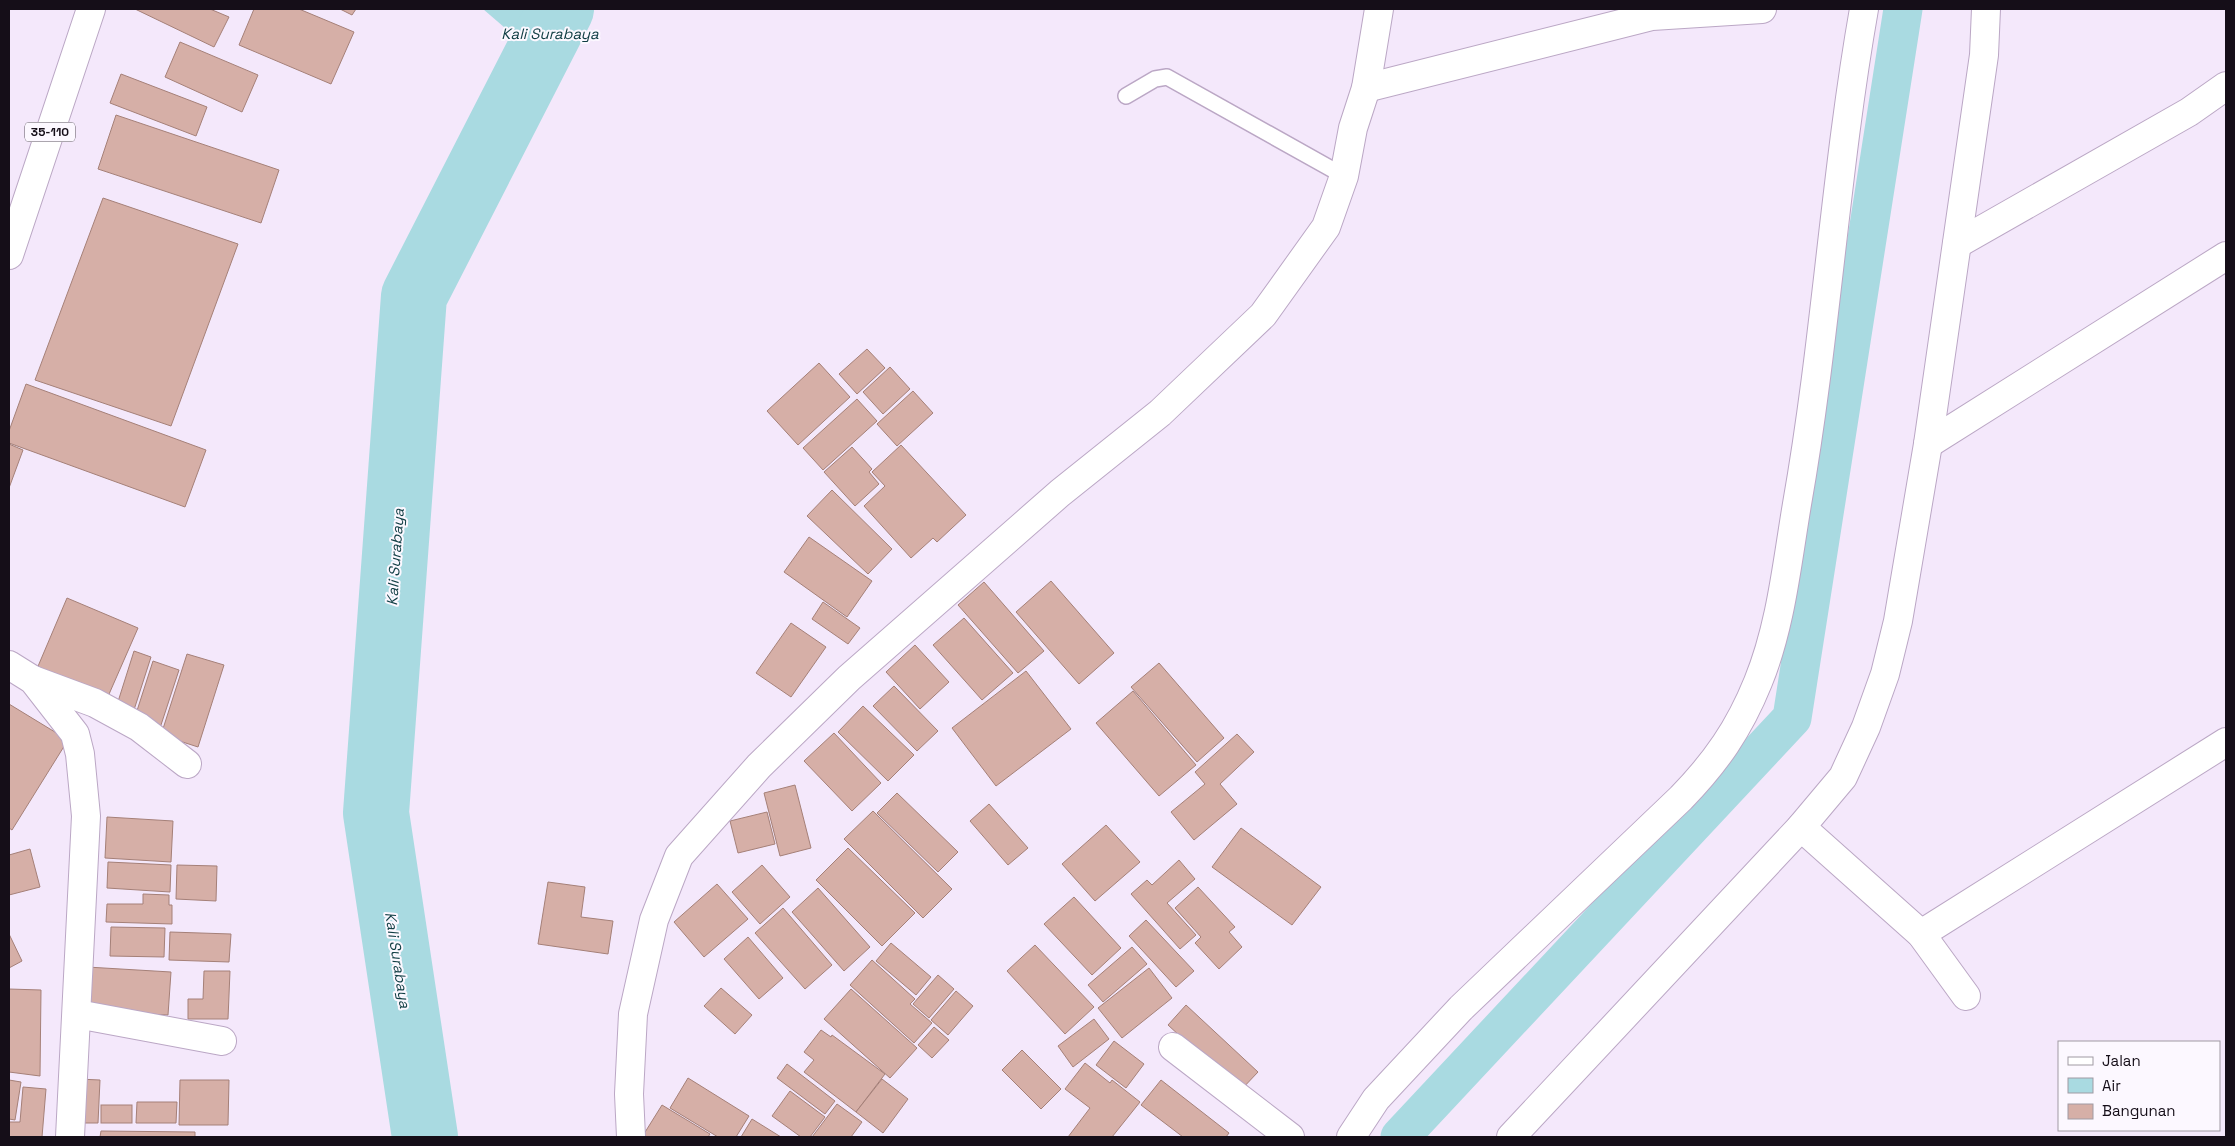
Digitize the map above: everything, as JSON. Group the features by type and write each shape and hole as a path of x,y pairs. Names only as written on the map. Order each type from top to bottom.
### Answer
{"street":[{"name":"35-110","path":"9,255 91,9"},
{"path":"631,1137 629,1094 633,1014 654,920 679,856 759,766 849,678 1060,493 1160,413 1263,315 1326,227 1344,176 1354,128 1366,88 1379,9"},
{"path":"1366,88 1652,16 1762,9"},
{"path":"1351,1137 1376,1099 1460,1008 1681,798 1710,767 1735,729 1758,681 1779,612 1811,423 1853,73 1864,9"},
{"path":"1511,1137 1801,827 1843,777 1866,727 1885,674 1898,620 1928,444 1984,55 1986,9"},
{"path":"1957,244 2188,112 2226,86"},
{"path":"1928,444 2226,256"},
{"path":"9,665 34,680 102,707 139,727 187,764"},
{"path":"34,680 75,734 83,777 86,816 70,1137"},
{"path":"1921,934 2226,742"},
{"path":"1801,827 1921,934 1966,996"},
{"path":"77,1014 222,1041"},
{"path":"1173,1047 1290,1137"}],"lane":[{"path":"1126,96 1155,79 1166,77 1344,176"}],"water":[{"name":"Kali Surabaya","path":"483,9 594,9 554,70"}],"building":[{"path":"135,9 210,9 229,17 214,47"},
{"path":"254,9 299,9 354,32 331,84 239,45"},
{"path":"340,9 356,9 352,15"},
{"path":"180,42 258,75 242,112 165,77"},
{"path":"121,74 207,107 196,136 110,103"},
{"path":"116,115 279,170 261,223 98,169"},
{"path":"103,198 238,244 171,426 35,380"},
{"path":"867,349 885,368 857,394 839,374"},
{"path":"819,363 850,397 798,445 767,411"},
{"path":"890,367 910,389 883,414 863,392"},
{"path":"26,384 206,450 185,507 9,443 9,431"},
{"path":"913,391 933,413 897,446 877,424"},
{"path":"857,399 877,421 823,470 803,448"},
{"path":"9,444 23,450 9,488"},
{"path":"901,445 966,515 937,542 933,538 911,558 864,506 885,486 872,472"},
{"path":"852,447 872,469 869,472 879,484 855,506 824,472"},
{"path":"832,490 892,549 868,574 807,516"},
{"path":"809,537 872,581 847,617 784,572"},
{"path":"1051,581 1114,653 1079,684 1016,612"},
{"path":"984,582 1044,651 1018,673 958,605"},
{"path":"67,598 138,628 106,701 36,671"},
{"path":"823,602 860,628 848,644 812,619"},
{"path":"964,618 1013,673 982,700 933,645"},
{"path":"791,623 826,647 791,697 756,673"},
{"path":"915,645 949,682 920,709 886,672"},
{"path":"134,651 151,657 133,713 116,708"},
{"path":"187,654 224,665 198,747 161,735"},
{"path":"153,661 179,670 160,728 134,720"},
{"path":"1159,663 1224,738 1197,762 1131,687"},
{"path":"1026,671 1071,729 996,786 952,728"},
{"path":"894,686 938,731 917,751 873,706"},
{"path":"1133,691 1196,765 1159,796 1096,723"},
{"path":"9,704 68,740 12,830 9,828"},
{"path":"863,706 914,755 888,781 838,732"},
{"path":"834,733 881,783 852,811 804,761"},
{"path":"1237,734 1254,752 1220,784 1237,804 1194,840 1171,812 1205,784 1195,772"},
{"path":"795,785 811,848 780,856 764,793"},
{"path":"897,793 958,852 938,872 877,813"},
{"path":"989,804 1028,848 1008,865 970,821"},
{"path":"873,811 952,889 923,918 844,839"},
{"path":"767,812 775,844 738,853 730,821"},
{"path":"107,817 173,821 171,862 105,858"},
{"path":"1106,825 1140,862 1095,901 1062,864"},
{"path":"1241,828 1321,887 1292,925 1212,867"},
{"path":"848,848 915,913 882,946 816,880"},
{"path":"30,849 40,887 9,895 9,855"},
{"path":"1179,860 1195,879 1167,903 1196,935 1180,949 1131,894 1147,880 1152,885"},
{"path":"108,862 171,865 170,892 107,888"},
{"path":"177,865 217,866 216,901 176,899"},
{"path":"762,865 790,897 760,924 732,892"},
{"path":"548,882 585,887 581,917 613,921 608,954 538,944"},
{"path":"717,884 748,919 704,957 674,922"},
{"path":"1198,887 1235,927 1229,932 1242,947 1219,969 1195,943 1201,937 1175,908"},
{"path":"818,888 870,947 844,971 792,912"},
{"path":"143,894 169,895 169,905 172,905 172,924 106,922 107,904 143,904"},
{"path":"1074,897 1121,948 1092,975 1044,924"},
{"path":"783,908 832,965 805,989 755,933"},
{"path":"1146,920 1194,971 1176,987 1129,936"},
{"path":"111,927 165,928 164,957 110,956"},
{"path":"170,932 231,934 229,962 169,960"},
{"path":"9,934 22,961 9,968"},
{"path":"748,937 783,978 759,999 724,959"},
{"path":"891,943 931,977 916,995 876,961"},
{"path":"1035,945 1094,1007 1065,1034 1007,971"},
{"path":"1132,947 1147,964 1103,1002 1088,985"},
{"path":"872,960 915,999 910,1004 932,1023 914,1043 850,985"},
{"path":"87,967 171,972 168,1015 84,1011"},
{"path":"1149,968 1172,998 1122,1038 1098,1008"},
{"path":"204,971 230,971 228,1019 188,1019 188,999 203,999"},
{"path":"938,975 954,989 929,1018 913,1004"},
{"path":"721,988 752,1015 735,1034 704,1006"},
{"path":"9,989 41,990 40,1076 9,1072"},
{"path":"851,989 917,1048 890,1078 824,1019"},
{"path":"956,991 973,1006 948,1035 931,1020"},
{"path":"1186,1005 1258,1072 1240,1091 1168,1025"},
{"path":"1094,1019 1109,1039 1073,1067 1058,1046"},
{"path":"934,1027 949,1040 932,1058 918,1045"},
{"path":"821,1030 831,1037 832,1035 885,1074 856,1112 804,1072 814,1060 804,1052"},
{"path":"1114,1041 1144,1064 1126,1088 1096,1065"},
{"path":"1022,1050 1061,1089 1041,1109 1002,1070"},
{"path":"1085,1063 1110,1083 1112,1080 1140,1102 1112,1137 1068,1137 1090,1108 1065,1089"},
{"path":"787,1064 835,1101 825,1114 777,1078"},
{"path":"688,1078 749,1116 736,1137 718,1137 670,1108"},
{"path":"78,1079 100,1080 98,1123 76,1123"},
{"path":"882,1079 908,1099 883,1133 856,1112"},
{"path":"9,1080 21,1082 15,1120 9,1119"},
{"path":"180,1080 229,1080 228,1125 179,1125"},
{"path":"1161,1080 1229,1133 1226,1137 1183,1137 1141,1105"},
{"path":"23,1087 46,1089 42,1137 9,1137 9,1122 20,1122"},
{"path":"790,1091 825,1117 810,1137 801,1137 772,1116"},
{"path":"137,1102 177,1102 176,1123 136,1123"},
{"path":"837,1104 862,1122 851,1137 812,1137"},
{"path":"101,1105 132,1105 132,1123 101,1123"},
{"path":"662,1105 710,1134 708,1137 642,1137"},
{"path":"752,1119 781,1137 741,1137"},
{"path":"101,1131 195,1132 195,1137 100,1137"}],"waterway":[{"name":"Kali Surabaya","path":"425,1137 376,813 414,296 561,9"},
{"path":"1400,1137 1792,718 1903,9"}]}
